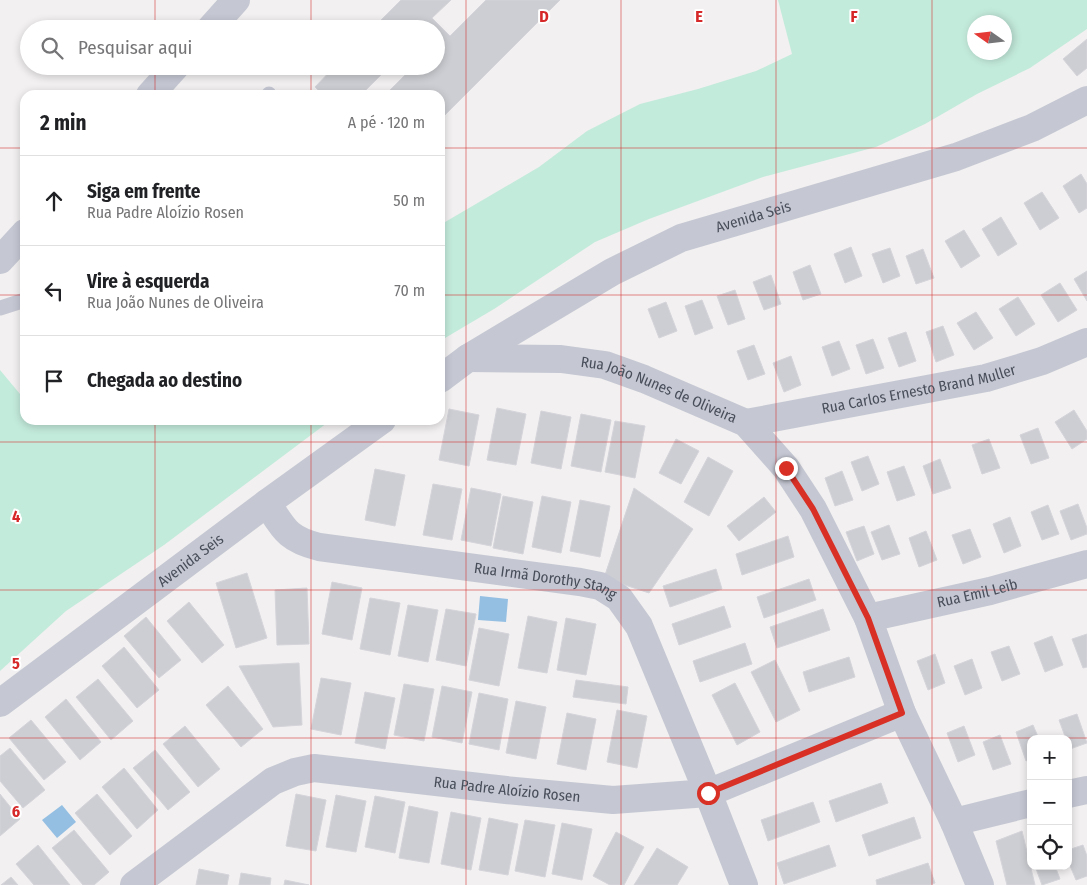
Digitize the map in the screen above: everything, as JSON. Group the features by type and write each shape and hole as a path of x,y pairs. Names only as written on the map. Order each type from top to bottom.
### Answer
{"street":[{"path":"218,20 236,0"},
{"path":"154,90 168,75"},
{"name":"Avenida Seis","path":"445,375 468,358 612,272 681,238 956,157 1032,128 1087,100"},
{"path":"0,260 20,238"},
{"name":"Rua Carlos Ernesto Brand Muller","path":"746,423 986,378 1042,361 1087,342"},
{"name":"Rua João Nunes de Oliveira","path":"468,358 561,359 605,365 644,379 746,423 786,468 813,509 868,618 902,713 954,822 980,885"},
{"name":"Avenida Seis","path":"0,704 268,502 375,425"},
{"name":"Rua Irmã Dorothy Stang","path":"268,502 286,532 301,542 320,547 580,582 600,586 619,598 639,626 744,885"},
{"name":"Rua Emil Leib","path":"868,618 990,591 1087,564"},
{"name":"Rua Padre Aloízio Rosen","path":"134,885 273,781 295,772 314,768 613,800 708,793 902,713"},
{"path":"1072,793 1087,790"},
{"path":"954,822 1027,804"}],"lane":[{"path":"0,308 20,302"}],"green space":[{"path":"778,0 1087,0 1087,29 1030,68 977,94 925,124 876,147 763,177 649,219 595,242 494,309 445,338 445,222 539,167 587,131 640,104 756,71 792,54"},
{"path":"0,370 20,394 20,425 324,425 164,545 66,611 0,671"}],"water":[{"path":"480,596 508,599 506,622 478,620"},
{"path":"62,805 76,822 57,838 42,820"}],"building":[{"path":"401,0 451,0 432,18 434,20 381,20"},
{"path":"486,0 560,0 445,115 445,90 390,90 405,75 445,75 445,31 450,36"},
{"path":"1087,39 1087,68 1077,76 1063,59"},
{"path":"326,75 381,75 366,90 318,90 315,87"},
{"path":"1081,174 1087,184 1087,208 1079,213 1063,186"},
{"path":"1042,192 1059,218 1040,230 1024,203"},
{"path":"1001,217 1017,244 998,256 982,229"},
{"path":"964,230 980,256 961,268 945,241"},
{"path":"851,247 862,276 845,283 834,254"},
{"path":"890,248 900,276 883,283 872,254"},
{"path":"923,249 934,278 916,284 906,256"},
{"path":"810,265 821,294 803,300 793,272"},
{"path":"1087,271 1087,301 1074,279"},
{"path":"771,275 781,304 764,310 753,282"},
{"path":"1060,283 1077,310 1058,322 1041,295"},
{"path":"735,290 745,319 728,325 717,296"},
{"path":"1018,297 1035,324 1016,336 999,309"},
{"path":"702,300 713,328 695,335 685,306"},
{"path":"666,302 677,331 659,338 648,309"},
{"path":"976,312 993,338 974,350 957,323"},
{"path":"943,326 954,355 936,362 926,332"},
{"path":"906,332 916,361 899,367 888,338"},
{"path":"873,339 884,368 866,374 856,345"},
{"path":"839,341 850,369 832,376 822,347"},
{"path":"754,345 765,374 748,380 737,351"},
{"path":"791,356 801,385 784,392 773,363"},
{"path":"497,408 526,414 516,465 487,460"},
{"path":"449,409 479,415 469,466 439,460"},
{"path":"1074,410 1087,431 1087,439 1072,449 1055,422"},
{"path":"541,411 571,417 561,469 531,463"},
{"path":"581,414 611,420 601,472 571,466"},
{"path":"615,421 645,426 635,478 605,472"},
{"path":"1038,428 1049,458 1031,464 1020,435"},
{"path":"676,439 699,451 681,484 659,473"},
{"path":"989,439 1000,468 982,474 972,445"},
{"path":"868,456 879,484 862,491 851,462"},
{"path":"708,457 733,471 709,516 684,502"},
{"path":"940,459 951,488 933,494 923,466"},
{"path":"904,466 915,495 897,501 887,472"},
{"path":"375,469 405,475 395,526 365,520"},
{"path":"842,471 853,500 835,506 825,478"},
{"path":"433,484 462,489 452,540 423,535"},
{"path":"471,488 501,494 491,546 461,540"},
{"path":"634,488 693,529 649,593 604,578"},
{"path":"503,496 533,502 523,554 493,548"},
{"path":"542,496 571,502 561,553 532,547"},
{"path":"764,497 776,512 739,541 727,526"},
{"path":"580,500 610,506 600,557 570,551"},
{"path":"1078,504 1087,528 1087,534 1071,540 1060,511"},
{"path":"1048,505 1059,534 1042,540 1031,512"},
{"path":"1010,517 1021,546 1004,553 993,524"},
{"path":"889,525 900,554 882,560 871,532"},
{"path":"864,526 874,554 857,561 846,532"},
{"path":"970,529 981,557 963,564 952,535"},
{"path":"926,531 937,560 919,567 909,538"},
{"path":"788,536 794,557 742,575 736,554"},
{"path":"716,569 722,589 670,607 663,586"},
{"path":"247,573 267,638 236,648 216,583"},
{"path":"809,579 816,600 764,618 757,597"},
{"path":"332,582 362,588 352,640 322,634"},
{"path":"307,588 309,644 277,645 275,590"},
{"path":"370,598 400,603 390,655 360,649"},
{"path":"189,602 224,645 202,663 167,621"},
{"path":"408,605 438,610 428,662 398,656"},
{"path":"724,606 731,627 679,645 672,624"},
{"path":"446,609 476,614 466,666 436,660"},
{"path":"823,609 830,630 777,648 770,627"},
{"path":"528,616 557,622 547,673 518,668"},
{"path":"146,617 181,660 159,678 124,636"},
{"path":"566,618 596,624 586,675 557,670"},
{"path":"479,628 509,634 499,686 469,680"},
{"path":"1087,634 1087,667 1083,668 1072,639"},
{"path":"1052,636 1063,665 1045,672 1034,643"},
{"path":"745,643 752,664 700,682 693,661"},
{"path":"1009,646 1020,674 1002,681 991,652"},
{"path":"124,647 159,690 137,708 102,666"},
{"path":"935,654 945,683 928,690 917,661"},
{"path":"849,657 855,677 809,692 803,672"},
{"path":"972,659 982,688 965,695 954,666"},
{"path":"775,660 800,710 776,722 751,672"},
{"path":"299,663 302,725 273,727 239,666"},
{"path":"321,678 351,683 341,735 311,729"},
{"path":"98,679 133,721 111,740 76,697"},
{"path":"576,680 628,687 626,704 573,697"},
{"path":"735,683 760,732 737,745 712,695"},
{"path":"404,684 434,689 424,741 394,735"},
{"path":"228,686 263,729 241,747 206,705"},
{"path":"442,686 472,692 462,743 432,737"},
{"path":"365,692 395,698 385,749 355,743"},
{"path":"479,693 508,699 499,750 469,744"},
{"path":"66,699 101,742 80,760 45,717"},
{"path":"516,701 546,707 536,759 506,753"},
{"path":"617,710 647,716 637,768 607,762"},
{"path":"567,713 596,719 586,770 557,764"},
{"path":"1077,714 1087,743 1072,748 1072,735 1065,735 1059,720"},
{"path":"31,720 66,762 44,780 9,738"},
{"path":"1033,725 1037,735 1027,735 1026,761 1016,732"},
{"path":"185,726 220,769 198,787 163,744"},
{"path":"964,726 975,755 958,762 947,733"},
{"path":"1000,735 1011,764 993,770 983,742"},
{"path":"10,748 45,790 23,808 0,781 0,756"},
{"path":"155,750 190,792 168,810 133,768"},
{"path":"124,768 158,810 137,829 102,787"},
{"path":"881,783 888,803 836,822 829,801"},
{"path":"0,794 20,819 0,836"},
{"path":"97,794 132,836 110,855 75,813"},
{"path":"296,794 326,800 316,851 286,846"},
{"path":"336,795 366,801 356,852 326,847"},
{"path":"375,796 405,802 395,853 365,847"},
{"path":"813,802 820,822 768,841 761,820"},
{"path":"409,806 438,812 429,863 399,858"},
{"path":"451,812 481,818 471,870 441,864"},
{"path":"914,817 921,838 869,856 862,835"},
{"path":"489,818 518,824 508,875 479,870"},
{"path":"525,820 555,825 545,877 515,871"},
{"path":"562,823 592,829 582,880 552,874"},
{"path":"74,830 109,872 94,885 83,885 52,848"},
{"path":"1022,831 1027,852 1027,870 1031,870 1035,885 1007,885 996,841"},
{"path":"616,832 644,847 624,885 610,885 593,876"},
{"path":"38,845 70,885 34,885 16,864"},
{"path":"829,845 836,866 784,884 777,863"},
{"path":"1083,845 1087,856 1087,876 1076,880 1072,870 1072,849"},
{"path":"657,848 688,867 677,885 634,885"},
{"path":"928,863 935,883 930,885 877,885 876,880"},
{"path":"199,869 229,875 227,885 196,885"},
{"path":"1036,870 1057,870 1060,879 1042,885"},
{"path":"241,873 271,878 270,885 239,885"},
{"path":"11,877 18,885 1,885"},
{"path":"285,880 309,885 284,885"}],"route":[{"path":"708,793 902,713 868,618 813,509 786,468"}]}
